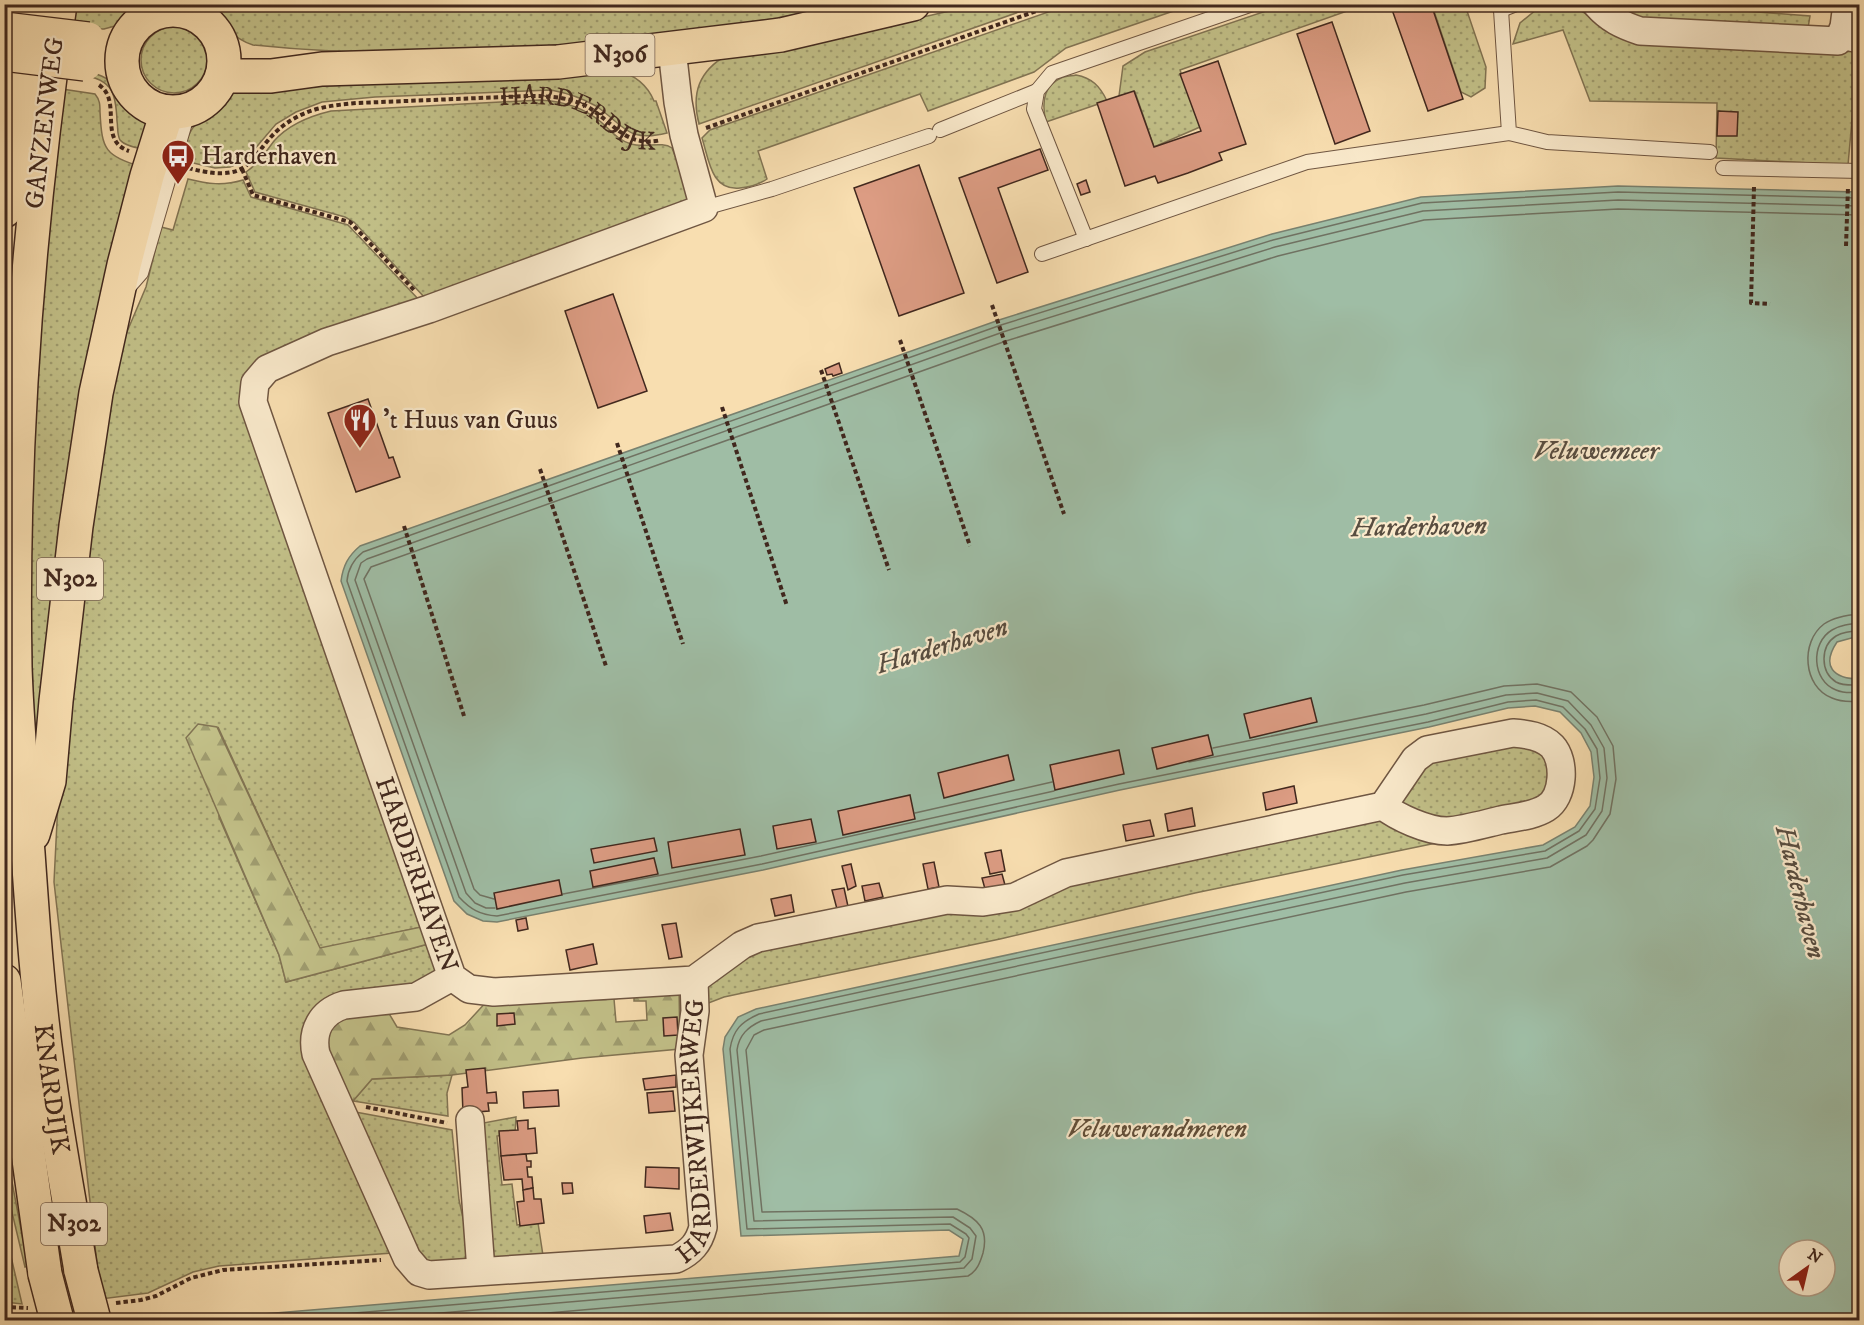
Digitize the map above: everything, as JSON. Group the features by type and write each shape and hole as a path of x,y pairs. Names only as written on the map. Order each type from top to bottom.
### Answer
{"main road":[{"name":"GANZENWEG","path":"4,211 12,135 31,4"},
{"name":"GANZENWEG","path":"28,853 15,668 19,422 26,288 42,136 60,4"},
{"name":"HARDERDIJK","path":"223,64 273,55 322,69 558,62 781,35 914,4"},
{"path":"194,9 220,40 223,64 216,89 207,100 178,111 154,109 138,98 126,82 124,55 132,29 154,13 194,9"},
{"path":"4,29 87,51"},
{"path":"4,54 87,51 124,55"},
{"name":"N302","path":"28,853 50,781 56,701 80,492 96,393 114,304 147,176 178,111"},
{"name":"KNARDIJK","path":"28,853 48,1070 81,1271 105,1312"},
{"name":"KNARDIJK","path":"4,981 45,1274 48,1314"}],"street":[{"path":"1596,4 1606,16 1621,25 1640,31 1849,44 1844,27 1847,4"},
{"path":"672,50 684,135 704,208"},
{"name":"HARDERHAVEN","path":"694,981 494,992 469,989 452,977 253,402 255,383 267,369 327,342 429,309 704,208"},
{"path":"694,981 742,945 758,938 946,900 983,902 1015,897 1066,873 1383,806 1415,759 1427,750 1513,733 1526,734 1541,738 1553,747 1560,761 1558,796 1546,808 1528,815 1445,831 1416,824 1392,813 1383,806"},
{"path":"407,1258 316,1054 314,1035 322,1018 328,1012 344,1005 416,997 452,977"},
{"name":"HARDERWIJKERWEG","path":"407,1258 420,1272 429,1275 676,1259 687,1254 701,1236 703,1227 689,1055 695,1011 694,981"},
{"path":"471,1124 482,1271"}],"lane":[{"path":"1086,239 1034,109 1037,91 1052,73 1253,4"},
{"path":"1509,133 1499,7 1516,4"},
{"name":"HARDERHAVEN","path":"704,208 772,189 934,133 1037,91"},
{"path":"1042,254 1307,162 1509,133 1546,142 1710,152"},
{"path":"1723,168 1854,171"}],"path":[{"name":"HARDERDIJK","path":"429,309 422,298 350,222 254,195 242,169 251,162 276,132 293,119 331,105 555,96 586,106 603,117 623,136 638,141 657,141 684,135 1056,4"},
{"path":"1756,169 1751,303 1770,303"},
{"path":"1846,246 1854,171"},
{"path":"992,305 1065,514"},
{"path":"900,340 970,546"},
{"path":"821,370 889,570"},
{"path":"722,407 787,606"},
{"path":"617,443 683,644"},
{"path":"540,469 606,666"},
{"path":"404,526 464,716"},
{"path":"339,1104 471,1124"},
{"path":"105,1312 156,1296 191,1278 223,1270 407,1258"},
{"path":"4,1307 48,1314"}],"green space":[{"path":"1071,4 1191,5 1066,48 1034,72 928,111 920,94 758,151 767,179 761,183 730,188 717,179 709,164 702,138 710,130"},
{"path":"1568,4 1623,37 1684,44 1858,52 1848,165 1716,158 1717,103 1590,101 1563,30 1513,44 1520,23 1542,5"},
{"path":"75,5 151,5 115,26 104,29 71,29"},
{"path":"207,5 849,5 701,30 627,39 552,47 402,53 327,51 253,45 233,34"},
{"path":"976,5 1039,5 699,124 696,102 700,84 710,68 727,55 879,27"},
{"path":"1284,5 1364,5 1180,70 1200,127 1154,147 1135,92 1119,96 1123,66 1145,52"},
{"path":"1432,5 1465,5 1486,67 1485,88 1471,97 1461,92"},
{"path":"1607,5 1704,5 1707,8 1810,16 1807,34 1629,19"},
{"path":"174,27 187,30 197,37 204,47 207,60 204,73 197,83 187,90 174,93 161,90 151,83 144,73 141,60 144,47 151,37 161,30"},
{"path":"617,70 635,78 648,90 656,101 667,133 643,136 634,134 591,103 551,90 375,97 322,102 296,112 276,124 247,158 230,167 215,168 180,160 188,136 195,125 230,94 237,91"},
{"path":"92,73 116,85 141,111 149,116 147,150 129,146 120,140 114,96 101,80 83,75"},
{"path":"1076,75 1087,78 1095,84 1107,101 1046,122 1044,103 1050,86 1061,78"},
{"path":"62,89 95,94 99,103 102,135 108,150 120,159 142,167 36,781 30,600 34,388"},
{"path":"540,100 580,109 601,122 618,138 631,144 663,145 672,148 689,192 689,200 427,300 354,222 345,217 255,192 246,172 286,130 308,118 331,111"},
{"path":"188,179 216,184 243,180 251,197 348,225 421,302 255,363 426,926 320,949 218,727 219,817 279,955 286,982 432,943 440,964 434,979 325,1006 392,1253 219,1266 193,1272 148,1293 101,1299 54,882 59,782 104,386 146,287 161,227 173,230"},
{"path":"198,724 217,727 320,948 426,926 432,943 286,982 279,955 186,738"},
{"path":"1514,740 1546,752 1550,797 1442,827 1399,802 1420,762"},
{"path":"1369,814 1441,842 1195,893 1000,939 724,997 706,1004 704,983 751,948 1048,889"},
{"path":"679,985 680,1049 582,1058 452,1075 372,1079 353,1101 344,1099 320,1034 323,1024 384,1005 397,1027 449,1035 465,1025 489,999 620,998 614,999 616,1022 647,1020 646,1001 634,1001 634,997"},
{"path":"452,1075 447,1093 448,1116 353,1101 372,1079"},
{"path":"350,1111 452,1130 459,1200 473,1264 424,1266"},
{"path":"516,1117 515,1133 497,1136 502,1185 512,1184 517,1225 538,1223 544,1262 485,1260 478,1124"},
{"path":"4,1140 28,1266 25,1267 5,1183"},
{"path":"4,1226 22,1304 5,1302"}],"water":[{"name":"Veluwemeer","path":"1618,186 1859,192 1859,636 1837,642 1832,650 1830,664 1832,670 1843,677 1860,679 1859,1320 191,1320 959,1256 963,1239 949,1230 741,1236 723,1049 725,1037 738,1017 756,1009 1402,870 1543,845 1575,827 1590,806 1594,777 1591,752 1581,733 1560,712 1535,706 1508,708 1429,727 1120,790 763,870 497,922 483,921 467,914 454,901 341,581 347,562 360,546 999,320 1272,234 1421,197"}],"building":[{"path":"1390,4 1431,4 1463,99 1428,111"},
{"path":"1332,22 1370,131 1335,144 1297,34"},
{"path":"1218,61 1246,144 1219,153 1222,160 1188,173 1158,183 1155,176 1125,186 1097,103 1134,91 1154,147 1201,131 1180,74"},
{"path":"1718,111 1738,112 1737,136 1717,136"},
{"path":"1040,149 1048,170 998,188 1028,272 997,283 959,178"},
{"path":"919,165 964,293 899,316 854,188"},
{"path":"1086,180 1090,192 1081,195 1077,184"},
{"path":"613,294 647,391 598,408 565,311"},
{"path":"839,363 842,373 827,375 825,369"},
{"path":"368,399 389,458 393,457 400,477 356,492 328,413"},
{"path":"1311,698 1317,722 1250,738 1244,714"},
{"path":"1208,735 1213,755 1157,769 1152,748"},
{"path":"1119,750 1124,774 1055,790 1050,765"},
{"path":"1008,755 1014,780 944,798 938,773"},
{"path":"1294,786 1297,803 1266,810 1263,793"},
{"path":"910,795 915,819 843,835 838,811"},
{"path":"1192,808 1195,826 1168,831 1165,814"},
{"path":"811,819 816,842 777,849 773,826"},
{"path":"1150,820 1154,836 1126,841 1123,825"},
{"path":"740,829 745,855 672,868 668,842"},
{"path":"654,838 657,851 594,863 591,849"},
{"path":"1001,850 1005,871 990,874 985,853"},
{"path":"654,858 658,874 593,887 590,871"},
{"path":"934,862 939,887 928,889 923,864"},
{"path":"851,864 856,886 848,890 842,866"},
{"path":"1002,874 1005,885 985,889 982,878"},
{"path":"559,880 562,895 497,909 494,893"},
{"path":"879,883 883,897 865,901 862,886"},
{"path":"844,888 849,911 838,913 832,890"},
{"path":"791,895 794,912 775,916 771,899"},
{"path":"526,918 528,929 518,931 516,920"},
{"path":"676,923 682,957 669,959 662,925"},
{"path":"593,944 597,964 570,970 566,950"},
{"path":"514,1013 515,1024 497,1026 497,1014"},
{"path":"677,1017 678,1035 664,1036 663,1018"},
{"path":"485,1068 487,1093 496,1092 497,1103 488,1103 489,1111 463,1113 462,1088 468,1087 466,1070"},
{"path":"676,1075 676,1087 645,1090 643,1079"},
{"path":"558,1090 559,1106 524,1108 523,1092"},
{"path":"673,1091 675,1111 649,1113 647,1093"},
{"path":"528,1120 528,1129 535,1128 537,1153 501,1156 499,1131 518,1130 517,1121"},
{"path":"526,1154 527,1161 531,1161 531,1167 527,1167 528,1177 532,1177 533,1188 523,1190 522,1179 504,1180 501,1156"},
{"path":"646,1167 679,1168 679,1189 645,1187"},
{"path":"562,1183 572,1183 573,1193 563,1194"},
{"path":"533,1188 534,1199 541,1199 544,1223 520,1226 517,1202 524,1201 523,1190"},
{"path":"670,1213 673,1230 646,1233 644,1216"}],"place":[{"name":"Harderhaven","path":"178,185"},
{"name":"'t Huus van Guus","path":"360,449"}],"park label":[{"name":"Veluwerandmeren","path":"1157,1129"}]}
